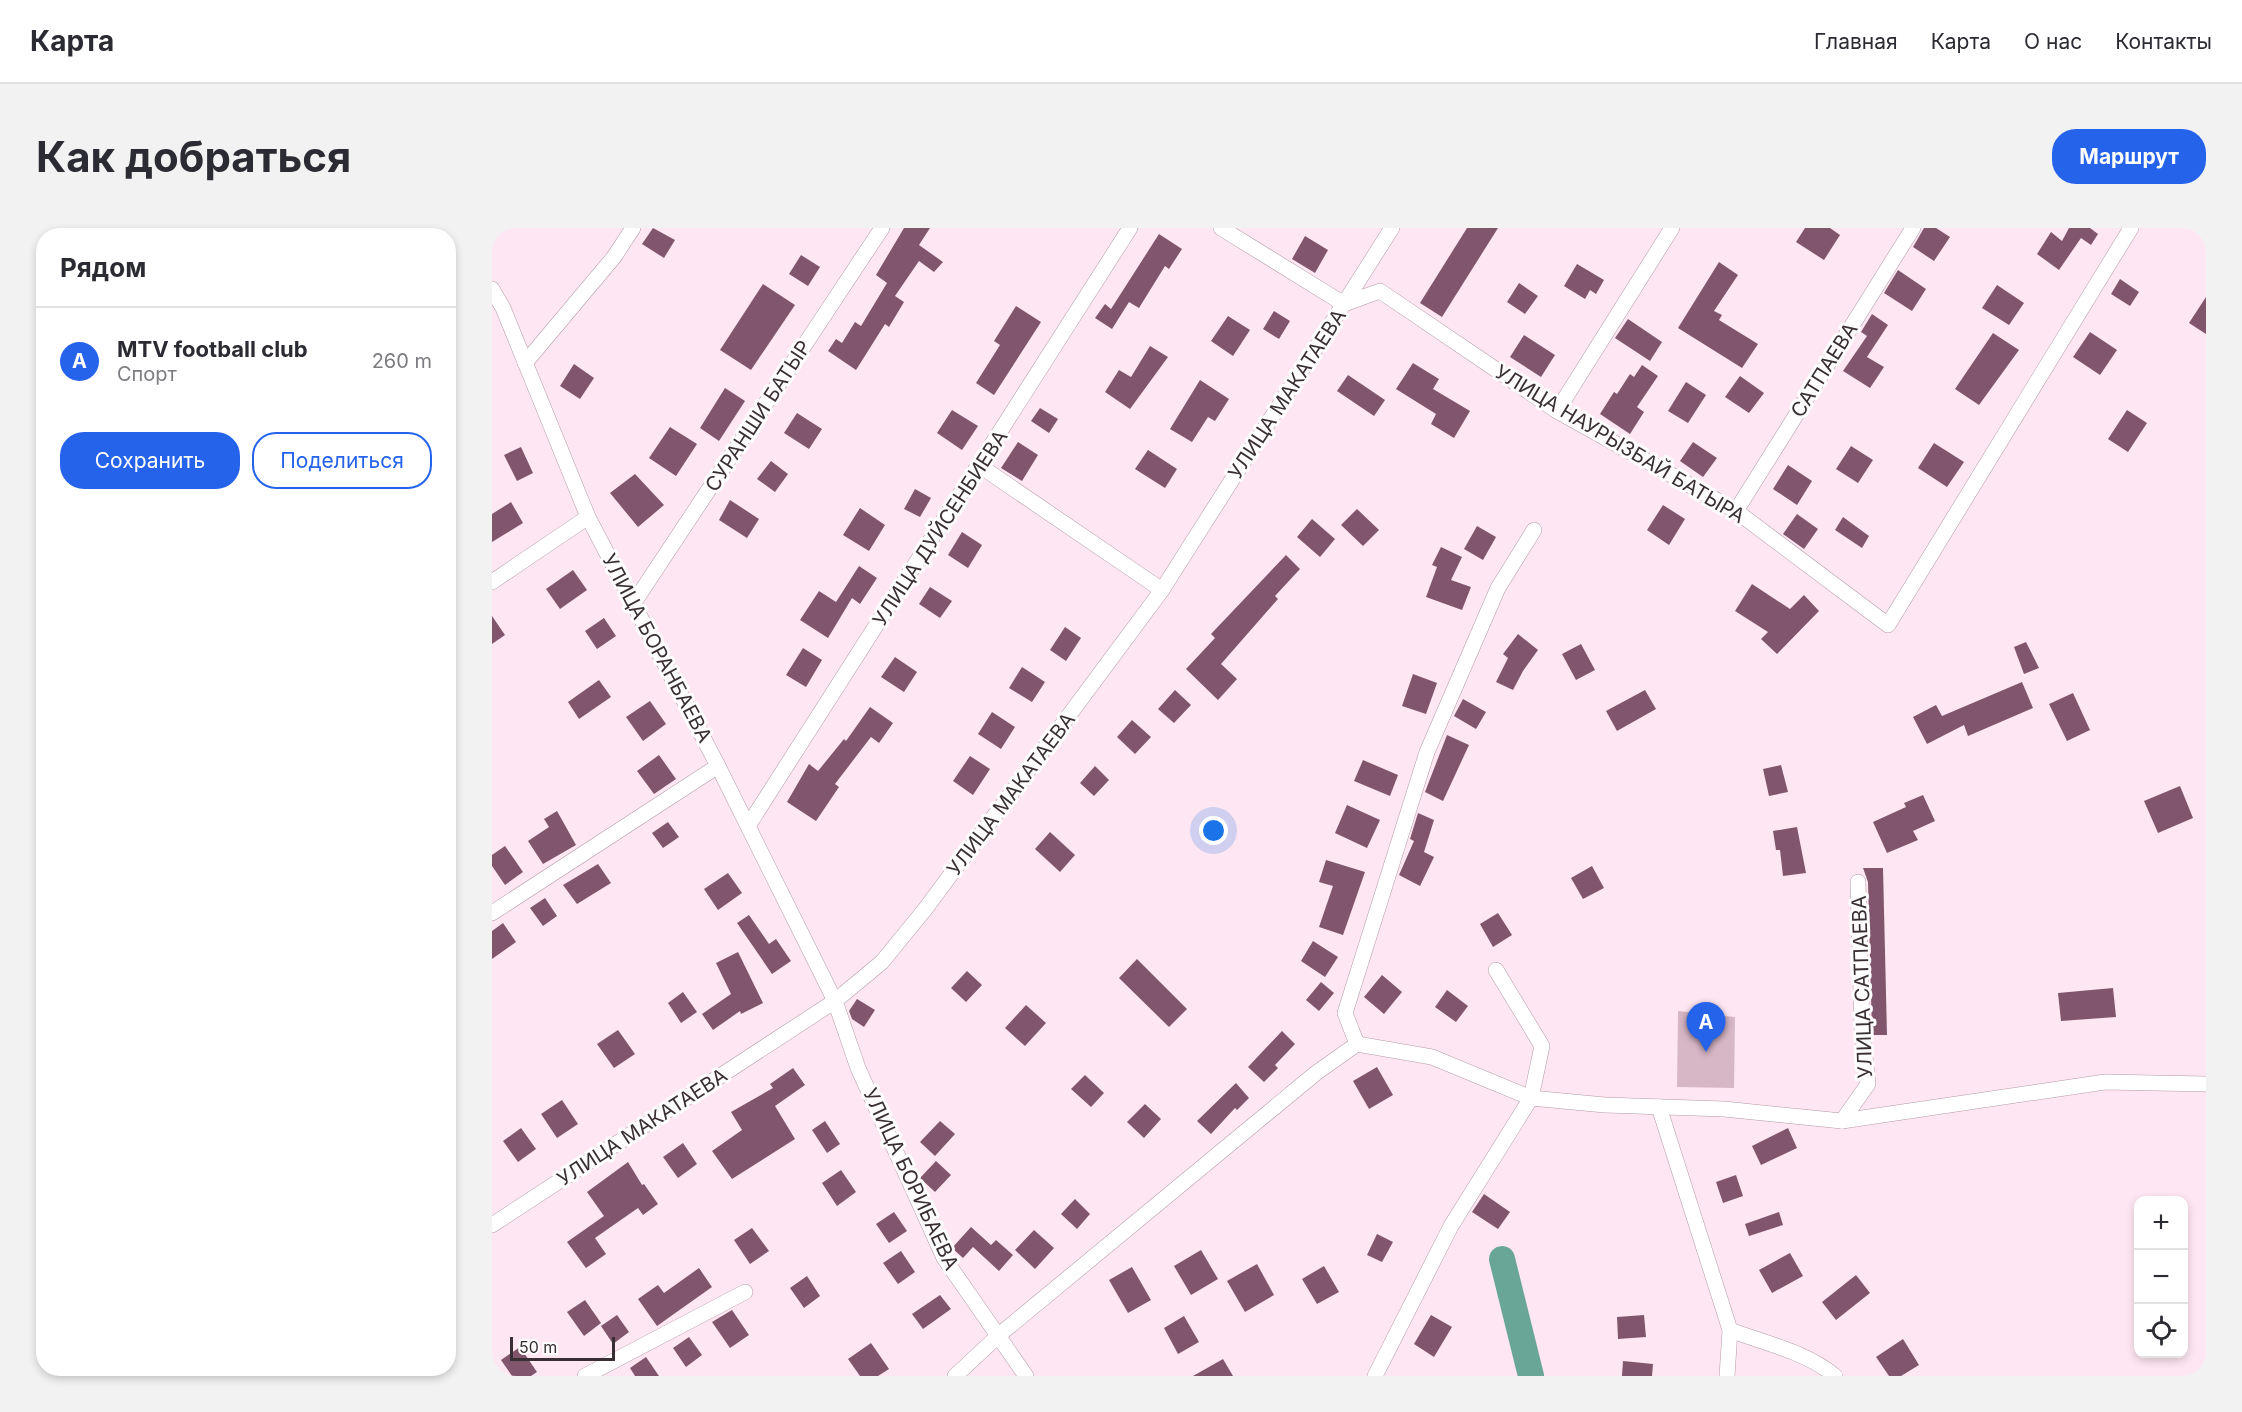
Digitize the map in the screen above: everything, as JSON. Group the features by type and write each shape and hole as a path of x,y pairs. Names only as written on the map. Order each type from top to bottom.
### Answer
{"street":[{"path":"525,363 614,258 633,228"},
{"name":"СУРАНШИ БАТЫР","path":"633,604 882,228"},
{"name":"УЛИЦА ДУЙСЕНБИЕВА","path":"748,826 1130,228"},
{"path":"1221,228 1344,304"},
{"name":"УЛИЦА МАКАТАЕВА","path":"492,1225 835,1001 882,962 926,908 1162,590 1392,228"},
{"path":"1557,411 1672,228"},
{"name":"САТПАЕВА","path":"1736,511 1913,228"},
{"name":"УЛИЦА НАУРЫЗБАЙ БАТЫРА","path":"1344,304 1380,291 1557,411 1736,511 1888,625 2131,228"},
{"name":"УЛИЦА БОРАНБАЕВА","path":"492,289 525,363 588,518 718,766 835,1001"},
{"path":"980,466 1162,590"},
{"path":"492,582 588,518"},
{"path":"1357,1044 1345,1014 1427,752 1498,588 1534,530"},
{"path":"492,913 718,766"},
{"name":"УЛИЦА САТПАЕВА","path":"1842,1121 1868,1084 1862,1029 1858,882"},
{"path":"1375,1376 1451,1226 1531,1098 1542,1046 1496,970"},
{"name":"УЛИЦА БОРИБАЕВА","path":"835,1001 858,1068 944,1258 1026,1376"},
{"path":"955,1376 999,1335 1316,1073 1357,1044 1432,1058 1531,1098 1724,1109 1842,1121 2105,1082 2206,1084"},
{"path":"1659,1107 1730,1330 1727,1376"},
{"path":"585,1376 745,1292"},
{"path":"1730,1330 1803,1357 1826,1368 1835,1376"}],"shaded area":[{"path":"1678,1011 1735,1017 1734,1088 1677,1087"}],"building":[{"path":"653,228 675,240 664,258 642,244"},
{"path":"904,228 930,228 919,245 943,262 934,272 919,261 895,296 904,302 889,327 885,324 856,370 828,351 836,339 842,343 855,322 861,326 887,283 876,275"},
{"path":"1467,228 1498,228 1442,317 1420,303"},
{"path":"1805,228 1830,228 1840,235 1824,260 1796,242"},
{"path":"1924,228 1936,228 1950,237 1934,261 1913,247"},
{"path":"2069,228 2090,228 2098,234 2091,245 2081,238 2059,270 2037,254 2051,232 2062,241"},
{"path":"1159,234 1182,249 1169,269 1165,266 1139,308 1129,302 1112,329 1095,318 1105,304 1111,309"},
{"path":"1305,236 1328,250 1315,273 1292,259"},
{"path":"801,255 820,267 808,286 789,274"},
{"path":"1719,262 1738,275 1714,311 1722,315 1719,320 1758,344 1742,368 1678,328"},
{"path":"1577,264 1604,280 1596,294 1590,290 1585,299 1564,286"},
{"path":"1898,270 1926,289 1912,311 1884,293"},
{"path":"2120,279 2139,292 2130,306 2111,294"},
{"path":"1519,283 1538,296 1525,314 1507,302"},
{"path":"763,284 795,305 751,370 720,350"},
{"path":"1997,285 2024,303 2009,325 1982,308"},
{"path":"2206,297 2206,334 2189,323"},
{"path":"1016,306 1041,322 994,395 976,383 1000,345 994,341"},
{"path":"1274,311 1290,321 1279,339 1263,329"},
{"path":"1872,314 1888,325 1867,357 1884,367 1870,388 1843,371 1867,336 1861,332"},
{"path":"1228,316 1250,330 1233,356 1211,341"},
{"path":"1628,319 1662,342 1650,361 1615,338"},
{"path":"2090,332 2117,350 2100,375 2073,357"},
{"path":"1993,333 2019,350 1979,405 1955,389"},
{"path":"1524,335 1555,355 1541,377 1510,357"},
{"path":"1150,346 1168,357 1130,409 1105,392 1119,370 1131,377"},
{"path":"1413,363 1439,379 1433,389 1470,411 1454,438 1431,424 1436,414 1396,389"},
{"path":"574,364 594,378 580,399 560,386"},
{"path":"1642,365 1658,376 1637,407 1644,412 1630,434 1600,414 1614,392 1617,394 1630,374 1634,377"},
{"path":"1348,375 1385,400 1374,416 1337,391"},
{"path":"1740,376 1764,393 1749,413 1725,397"},
{"path":"1200,380 1229,399 1215,421 1208,417 1192,442 1170,429"},
{"path":"1686,382 1706,395 1688,423 1668,411"},
{"path":"725,388 745,401 719,441 700,428"},
{"path":"1040,408 1058,419 1049,433 1031,421"},
{"path":"952,410 978,426 962,450 937,433"},
{"path":"2127,410 2147,423 2128,452 2108,439"},
{"path":"797,413 822,429 809,449 784,433"},
{"path":"670,427 697,444 676,476 649,458"},
{"path":"1018,442 1038,455 1022,481 1001,468"},
{"path":"1693,442 1717,458 1703,477 1680,461"},
{"path":"1934,443 1964,462 1947,487 1918,468"},
{"path":"1851,446 1873,460 1858,483 1836,469"},
{"path":"521,447 533,473 517,481 504,455"},
{"path":"1148,450 1177,469 1165,488 1135,469"},
{"path":"771,461 788,474 775,492 757,479"},
{"path":"1788,465 1812,481 1797,505 1773,489"},
{"path":"635,474 664,505 638,527 610,493"},
{"path":"915,489 931,498 920,517 904,509"},
{"path":"730,500 759,519 747,538 719,520"},
{"path":"511,502 523,523 492,542 492,514"},
{"path":"1663,505 1685,519 1669,545 1647,530"},
{"path":"860,508 885,525 869,551 843,535"},
{"path":"1357,509 1379,530 1363,546 1341,525"},
{"path":"1797,514 1818,529 1804,549 1783,534"},
{"path":"1843,517 1869,536 1862,548 1835,530"},
{"path":"1312,519 1335,539 1320,557 1297,537"},
{"path":"1477,526 1496,537 1483,560 1464,549"},
{"path":"962,532 982,545 968,568 948,555"},
{"path":"1441,547 1462,557 1451,580 1471,587 1462,610 1426,597 1437,567 1432,565"},
{"path":"1286,555 1300,569 1275,596 1278,599 1221,664 1237,679 1218,700 1186,669 1215,638 1211,634"},
{"path":"859,566 877,578 860,604 852,598 828,638 800,620 819,591 836,602"},
{"path":"573,570 587,590 560,609 546,589"},
{"path":"1752,584 1790,609 1804,595 1819,611 1777,654 1761,639 1768,632 1735,611"},
{"path":"930,587 952,601 940,618 919,604"},
{"path":"492,616 505,635 492,644"},
{"path":"604,618 616,636 597,649 585,631"},
{"path":"1065,627 1081,638 1066,661 1050,650"},
{"path":"1518,634 1538,650 1513,690 1496,682 1508,658 1503,654"},
{"path":"2026,642 2039,668 2024,674 2014,647"},
{"path":"1581,644 1595,670 1576,680 1562,654"},
{"path":"803,648 822,660 806,687 786,675"},
{"path":"895,657 917,672 904,692 881,677"},
{"path":"1022,667 1045,682 1032,702 1009,688"},
{"path":"1413,674 1437,683 1426,714 1402,706"},
{"path":"599,680 611,697 579,719 568,702"},
{"path":"2022,682 2033,708 1968,736 1964,725 1927,744 1913,717 1936,705 1942,716"},
{"path":"1175,690 1191,705 1174,723 1158,709"},
{"path":"1645,690 1656,709 1617,731 1606,711"},
{"path":"2073,693 2090,730 2067,741 2049,704"},
{"path":"1463,699 1486,712 1476,729 1454,716"},
{"path":"650,701 666,724 643,741 626,717"},
{"path":"870,707 893,723 879,743 871,737 835,784 839,787 816,821 787,802 809,764 818,771 844,739 846,741"},
{"path":"992,712 1015,727 1001,749 978,734"},
{"path":"1132,720 1151,737 1135,754 1117,737"},
{"path":"1447,735 1469,745 1443,801 1425,792"},
{"path":"659,755 676,779 654,794 637,771"},
{"path":"970,756 990,769 973,795 953,781"},
{"path":"1363,760 1398,775 1390,796 1354,781"},
{"path":"1781,765 1788,792 1769,796 1763,769"},
{"path":"1095,766 1109,780 1094,796 1080,783"},
{"path":"2180,786 2193,818 2158,833 2144,801"},
{"path":"1923,795 1935,821 1913,831 1918,840 1887,853 1873,822 1906,807 1904,803"},
{"path":"1347,805 1380,820 1367,848 1335,833"},
{"path":"557,811 576,845 543,864 528,841 549,827 544,819"},
{"path":"1418,813 1434,820 1424,852 1434,857 1420,886 1399,875 1414,841 1410,839"},
{"path":"668,822 679,837 663,848 652,833"},
{"path":"1797,827 1806,873 1783,876 1780,850 1776,850 1773,831"},
{"path":"1050,832 1075,855 1060,872 1035,849"},
{"path":"505,846 523,872 505,885 492,866 492,855"},
{"path":"1326,860 1365,872 1343,935 1319,927 1333,886 1319,882"},
{"path":"598,864 611,883 577,904 563,885"},
{"path":"1592,866 1604,888 1583,899 1571,878"},
{"path":"1863,868 1883,868 1887,1035 1872,1035 1868,882"},
{"path":"728,873 742,893 718,910 704,889"},
{"path":"545,898 557,916 543,926 530,908"},
{"path":"1498,913 1512,935 1493,947 1480,924"},
{"path":"749,915 769,944 776,939 791,961 772,974 737,923"},
{"path":"503,923 516,942 492,959 492,931"},
{"path":"1313,941 1338,957 1325,977 1301,961"},
{"path":"738,952 763,1003 741,1014 740,1011 713,1030 702,1014 731,994 716,963"},
{"path":"1137,959 1187,1009 1169,1027 1119,978"},
{"path":"967,971 982,985 966,1002 951,988"},
{"path":"1382,975 1402,992 1384,1014 1364,997"},
{"path":"1321,982 1334,993 1319,1011 1306,1000"},
{"path":"2113,988 2116,1017 2061,1021 2058,993"},
{"path":"1447,990 1468,1006 1456,1022 1435,1007"},
{"path":"683,992 697,1012 681,1023 668,1003"},
{"path":"857,999 875,1010 864,1027 852,1019 849,1011"},
{"path":"1026,1005 1046,1023 1025,1046 1005,1028"},
{"path":"618,1030 635,1054 614,1068 597,1044"},
{"path":"1282,1031 1295,1044 1275,1065 1278,1068 1264,1082 1248,1067"},
{"path":"1377,1067 1393,1095 1369,1109 1353,1081"},
{"path":"793,1068 805,1085 775,1106 795,1139 732,1179 712,1151 742,1130 731,1112 773,1088 770,1084"},
{"path":"1085,1075 1104,1093 1091,1107 1071,1089"},
{"path":"1236,1083 1249,1098 1237,1110 1235,1108 1211,1134 1197,1121"},
{"path":"562,1100 578,1124 557,1138 541,1114"},
{"path":"1145,1104 1161,1119 1144,1138 1127,1122"},
{"path":"825,1121 840,1144 827,1153 812,1130"},
{"path":"940,1121 955,1134 935,1156 920,1142"},
{"path":"521,1128 536,1149 518,1162 503,1141"},
{"path":"1788,1128 1797,1148 1761,1165 1752,1146"},
{"path":"683,1143 697,1164 678,1178 663,1157"},
{"path":"936,1161 951,1175 935,1192 920,1178"},
{"path":"628,1162 642,1185 644,1184 658,1204 643,1215 638,1208 595,1238 606,1254 586,1268 567,1242 604,1216 587,1192"},
{"path":"841,1170 856,1192 837,1206 822,1183"},
{"path":"1736,1175 1743,1196 1723,1203 1716,1182"},
{"path":"1484,1194 1510,1212 1498,1229 1472,1212"},
{"path":"1075,1199 1090,1214 1077,1229 1061,1214"},
{"path":"894,1212 907,1231 889,1243 876,1224"},
{"path":"1779,1212 1783,1225 1749,1236 1745,1224"},
{"path":"971,1227 991,1245 996,1240 1013,1255 999,1271 973,1247 963,1258 952,1248"},
{"path":"752,1228 769,1251 750,1264 734,1240"},
{"path":"1034,1230 1054,1248 1035,1269 1015,1250"},
{"path":"1377,1234 1393,1242 1382,1262 1367,1255"},
{"path":"1201,1250 1218,1279 1191,1295 1174,1266"},
{"path":"901,1251 915,1272 898,1284 883,1263"},
{"path":"1790,1253 1803,1276 1772,1293 1759,1270"},
{"path":"1257,1264 1274,1295 1245,1312 1227,1281"},
{"path":"1324,1266 1339,1292 1317,1304 1302,1279"},
{"path":"1132,1267 1151,1300 1128,1313 1109,1280"},
{"path":"699,1268 712,1287 657,1326 638,1299 658,1285 664,1293"},
{"path":"1856,1275 1870,1293 1836,1320 1822,1302"},
{"path":"807,1276 820,1296 804,1308 790,1288"},
{"path":"940,1295 951,1309 923,1329 912,1314"},
{"path":"585,1300 601,1323 584,1336 567,1312"},
{"path":"732,1310 749,1335 730,1348 712,1322"},
{"path":"617,1315 629,1332 613,1344 601,1326"},
{"path":"1431,1315 1452,1327 1434,1357 1414,1344"},
{"path":"1644,1315 1646,1337 1618,1339 1617,1317"},
{"path":"1184,1316 1199,1342 1178,1354 1164,1328"},
{"path":"689,1337 702,1355 686,1367 673,1348"},
{"path":"1903,1339 1919,1365 1901,1376 1889,1376 1876,1357"},
{"path":"871,1343 889,1369 878,1376 860,1376 848,1359"},
{"path":"520,1347 537,1372 531,1376 512,1376 501,1360"},
{"path":"646,1357 659,1376 635,1376 630,1368"},
{"path":"1223,1359 1233,1376 1193,1376"},
{"path":"1623,1361 1653,1364 1652,1376 1622,1376"}],"waterway":[{"path":"1502,1259 1531,1376"}],"place":[{"name":"MTV football club","path":"1706,1052"}]}
